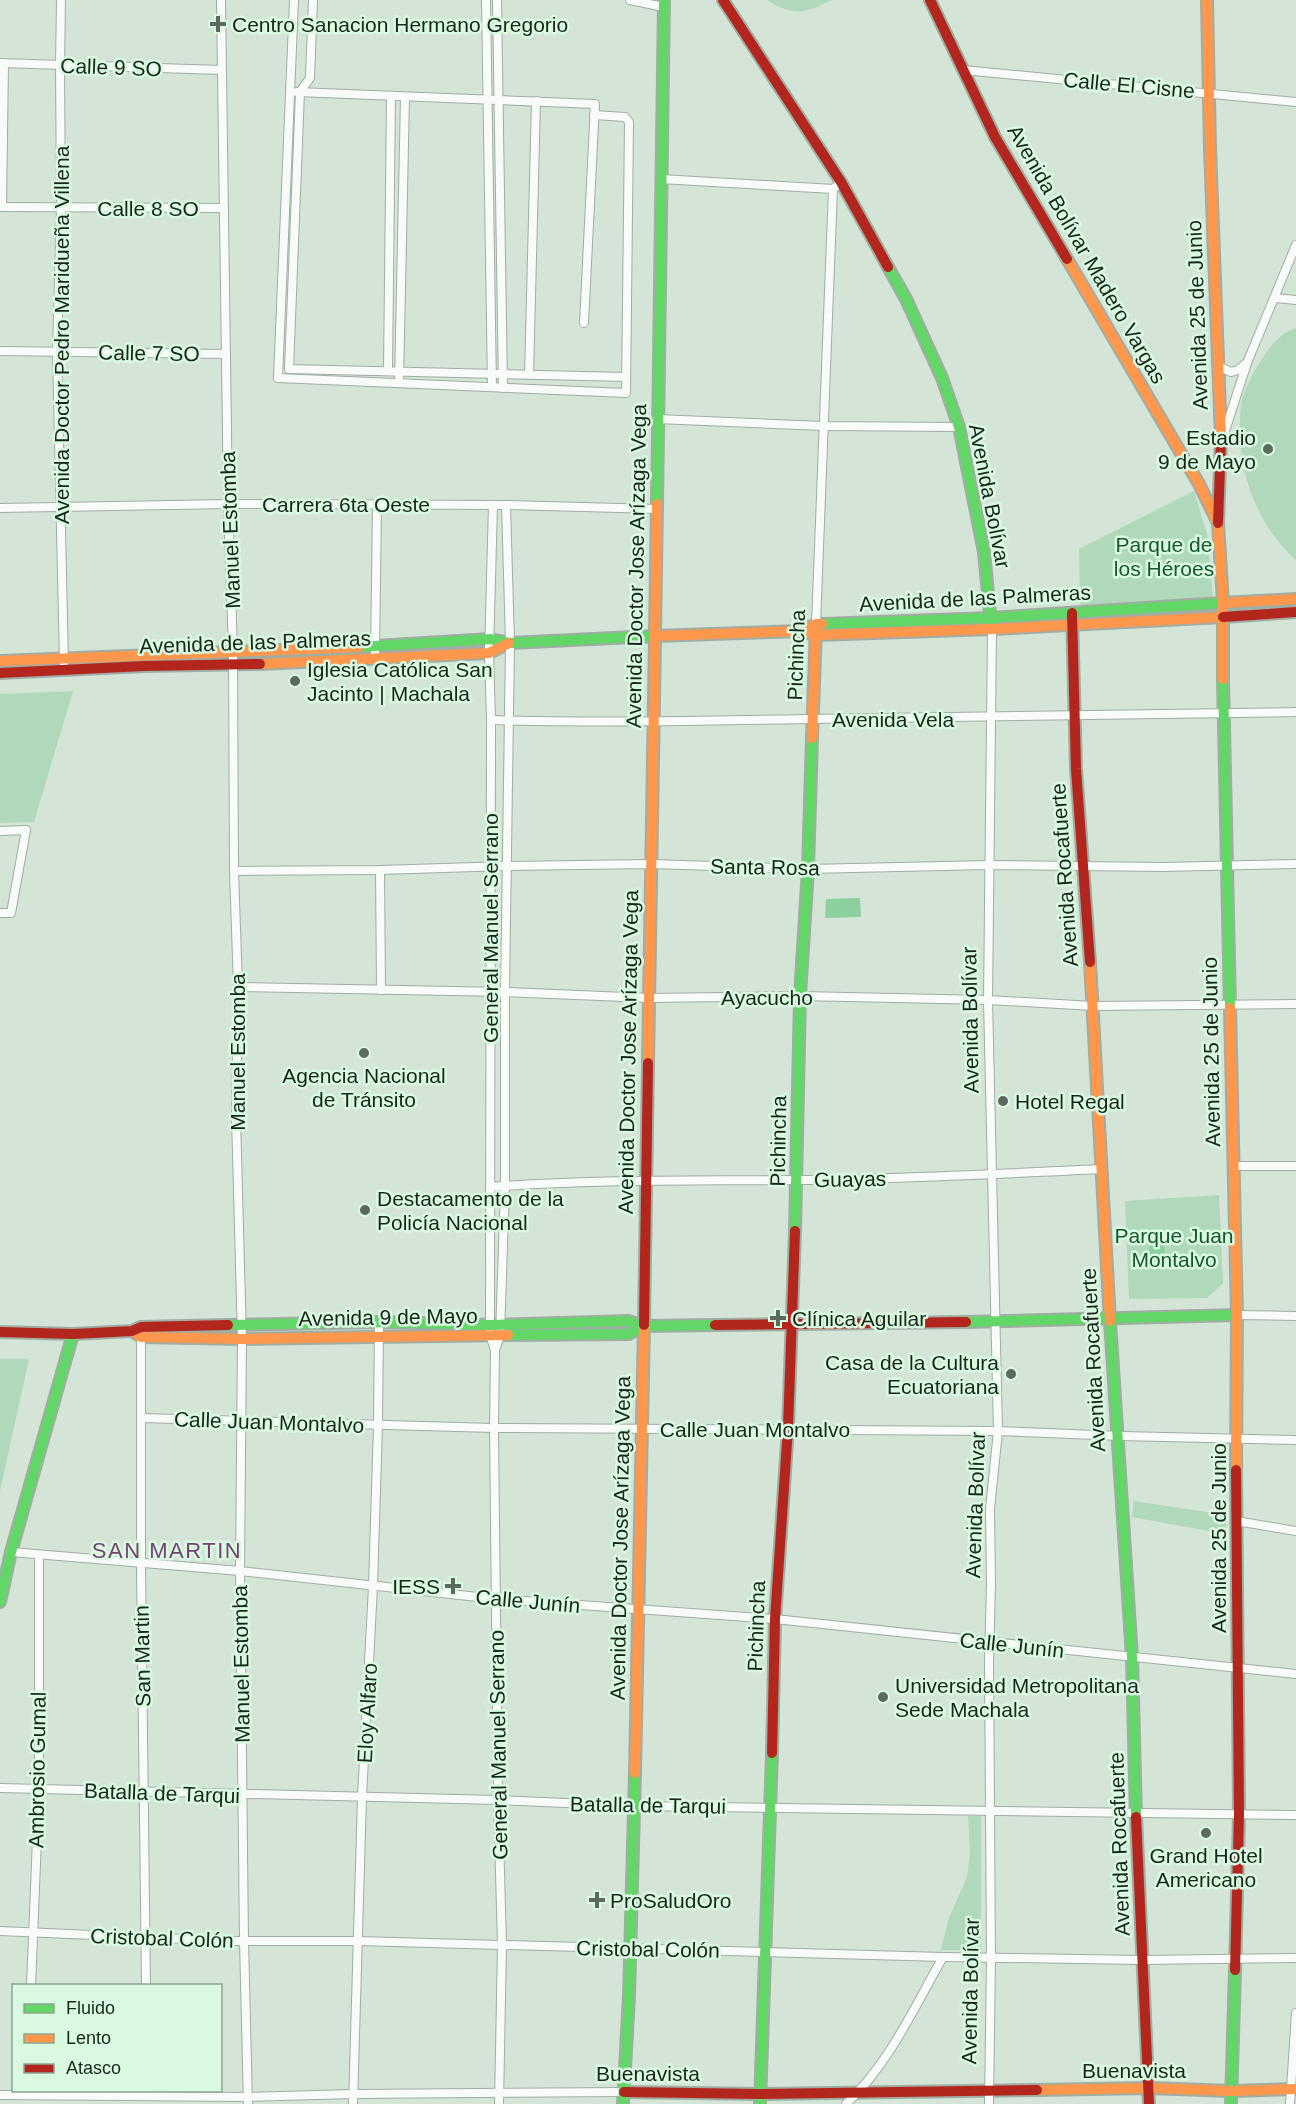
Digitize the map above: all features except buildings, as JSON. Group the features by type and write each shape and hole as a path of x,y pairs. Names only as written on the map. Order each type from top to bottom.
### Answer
{"main road":[{"name":"Avenida Bolívar","path":"723,0 906,299 942,378 958,427 984,552 991,624"},
{"name":"Avenida Bolívar Madero Vargas","path":"930,0 995,137 1199,484 1218,523"},
{"name":"Avenida 25 de Junio","path":"1207,0 1207,92 1220,367 1221,495 1218,523 1223,617 1223,713 1237,1315 1236,1521 1239,1815 1230,2104"},
{"name":"Avenida Doctor Jose Arízaga Vega","path":"623,2104 630,1948 639,1611 650,864 655,721 664,3"},
{"name":"Avenida de las Palmeras","path":"0,673 144,666 232,665 489,639 510,643 991,624 1072,619 1222,603 1296,599"},
{"name":"Avenida de las Palmeras","path":"1072,619 1223,617 1296,612"},
{"name":"Avenida Rocafuerte","path":"1072,619 1074,714 1082,866 1093,1006 1116,1436 1132,1657 1136,1814 1149,2104"},
{"name":"Pichincha","path":"760,2099 771,1808 774,1619 788,1428 797,1180 800,996 808,869 816,630"},
{"name":"Avenida de las Palmeras","path":"0,661 233,651 489,653 510,643"},
{"name":"Avenida 9 de Mayo","path":"138,1332 242,1339 379,1336 628,1321 643,1326 995,1322 1237,1315"},
{"name":"Avenida 9 de Mayo","path":"0,1332 73,1334 138,1332 241,1324 379,1322 495,1330"},
{"path":"0,1602 11,1552 73,1334"},
{"name":"Buenavista","path":"624,2092 760,2099 858,2093 1149,2088 1231,2091 1293,2089"}],"street":[{"name":"Avenida Doctor Pedro Maridueña Villena","path":"61,0 61,208 57,352 64,671"},
{"name":"Manuel Estomba","path":"221,0 228,504 233,651 234,871 238,987 236,1117 242,1339 240,1571 248,2101"},
{"path":"294,0 278,378 626,393 628,122 624,117 594,115"},
{"path":"313,0 310,78 300,92 289,369 626,377"},
{"path":"486,0 492,387"},
{"path":"497,0 503,388"},
{"path":"630,0 664,3"},
{"name":"Calle 9 SO","path":"2,63 222,70"},
{"path":"1,207 2,63"},
{"name":"Calle El Cisne","path":"963,70 1296,102"},
{"path":"290,92 595,104 584,323"},
{"path":"388,371 391,96"},
{"path":"399,383 405,96"},
{"path":"529,375 536,101"},
{"path":"661,179 837,185"},
{"name":"Pichincha","path":"816,630 823,426 837,185"},
{"name":"Calle 8 SO","path":"1,207 224,208"},
{"path":"1221,444 1246,363 1296,245"},
{"path":"1275,298 1296,300"},
{"name":"Calle 7 SO","path":"0,351 226,354"},
{"path":"1220,367 1227,371 1235,371 1246,363"},
{"path":"657,419 823,426 958,427"},
{"name":"Carrera 6ta Oeste","path":"0,508 228,504 506,505 657,509"},
{"path":"375,652 377,505"},
{"name":"General Manuel Serrano","path":"493,505 489,639 491,720 490,1187 495,1330 498,1800 502,1945 499,2104"},
{"name":"General Manuel Serrano","path":"495,1330 505,1186 510,643 506,505"},
{"name":"Avenida Bolívar","path":"988,2104 991,1958 990,1642 992,1573 990,1509 998,1431 988,999 991,624"},
{"name":"Avenida Vela","path":"491,720 989,718 1074,714 1296,712"},
{"path":"0,831 26,830 11,913 0,913"},
{"name":"Santa Rosa","path":"234,871 650,864 808,869 988,865 1162,867 1296,864"},
{"path":"380,870 381,990"},
{"name":"Ayacucho","path":"238,987 505,992 649,998 800,996 988,999 1093,1006 1296,1004"},
{"path":"1233,1166 1296,1166"},
{"name":"Guayas","path":"490,1187 647,1180 797,1180 993,1175 1102,1169"},
{"name":"Avenida 9 de Mayo","path":"1237,1315 1296,1316"},
{"name":"Eloy Alfaro","path":"352,2104 362,1797 374,1586 379,1322"},
{"name":"San Martin","path":"138,1332 142,1418 141,1564 146,1984"},
{"name":"Calle Juan Montalvo","path":"142,1418 494,1428 998,1431 1296,1440"},
{"path":"1236,1521 1296,1531"},
{"name":"Calle Junín","path":"11,1552 240,1571 496,1599 774,1619 1296,1674"},
{"name":"Ambrosio Gumal","path":"31,1984 39,1790 39,1555"},
{"name":"Batalla de Tarqui","path":"0,1788 498,1800 633,1806 1296,1815"},
{"name":"Cristobal Colón","path":"0,1931 244,1941 358,1941 943,1957 1143,1960 1296,1958"},
{"path":"846,2104 858,2093 893,2045 943,1957"},
{"path":"1290,2104 1293,2089 1296,2013"},
{"name":"Buenavista","path":"0,2095 248,2101 353,2094 624,2092"}],"green space":[{"path":"767,0 831,0 814,8 792,11"},
{"name":"Estadio 9 de Mayo","path":"1296,328 1296,560 1272,532 1254,500 1243,464 1240,413 1248,384 1267,351 1284,334"},
{"name":"Parque de los Héroes","path":"1194,491 1207,534 1213,598 1080,606 1079,549"},
{"path":"73,691 34,822 0,823 0,694"},
{"name":"Parque Juan Montalvo","path":"1219,1195 1223,1283 1207,1298 1129,1299 1125,1201"},
{"path":"0,1359 29,1359 0,1491"},
{"path":"1134,1501 1227,1515 1225,1534 1132,1517"},
{"path":"968,1816 981,1816 981,1950 941,1950 949,1918 967,1877 970,1852"}],"shaded area":[{"path":"860,898 861,917 825,918 826,899"},
{"path":"1154,1242 1160,1242 1165,1250 1163,1256 1154,1258 1149,1253 1149,1247"}],"traffic: fast":[{"path":"657,504 664,0"},
{"path":"888,267 906,299 942,378 959,427 984,552 991,624"},
{"path":"822,624 991,618 1223,603"},
{"path":"359,647 490,639 510,643 655,636 655,639"},
{"path":"1223,679 1230,1008"},
{"path":"795,1231 800,996 808,869 812,738"},
{"path":"966,1322 1237,1315"},
{"path":"228,1325 379,1322 490,1325 628,1321 643,1326 715,1325"},
{"path":"1110,1321 1132,1657 1136,1817"},
{"path":"508,1335 629,1334 643,1326"},
{"path":"0,1602 11,1552 73,1334"},
{"path":"760,2104 772,1753"},
{"path":"623,2104 629,1996 635,1773"},
{"path":"1231,2104 1235,1970"}],"traffic: slow":[{"path":"1207,0 1221,438"},
{"path":"1067,259 1199,484 1218,523 1223,603 1223,679"},
{"path":"657,504 655,636 802,631 816,624 822,624"},
{"path":"1223,603 1296,599"},
{"path":"802,631 815,635 992,629 1223,617"},
{"path":"812,738 816,628"},
{"path":"648,1063 655,639"},
{"path":"260,664 489,653 509,643"},
{"path":"0,661 359,647"},
{"path":"1090,962 1110,1321"},
{"path":"1230,1008 1237,1315 1236,1470"},
{"path":"635,1773 644,1325"},
{"path":"132,1331 141,1337 242,1339 508,1335"},
{"path":"1037,2090 1296,2089"}],"traffic: jam":[{"path":"723,0 841,182 888,267"},
{"path":"930,0 995,137 1067,259"},
{"path":"1218,523 1221,438"},
{"path":"1223,617 1296,612"},
{"path":"1072,613 1076,769 1090,962"},
{"path":"0,673 144,666 260,664"},
{"path":"644,1325 648,1063"},
{"path":"772,1753 775,1619 788,1428 795,1231"},
{"path":"715,1325 966,1322"},
{"path":"0,1332 73,1334 132,1331 141,1327 228,1325"},
{"path":"1235,1970 1239,1815 1236,1470"},
{"path":"1136,1817 1149,2104"},
{"path":"624,2092 760,2094 1037,2090"}],"place":[{"name":"Centro Sanacion Hermano Gregorio","path":"218,24"},
{"name":"Estadio 9 de Mayo","path":"1268,449"},
{"name":"Iglesia Católica San Jacinto | Machala","path":"295,681"},
{"name":"Agencia Nacional de Tránsito","path":"364,1053"},
{"name":"Hotel Regal","path":"1003,1101"},
{"name":"Destacamento de la Policía Nacional","path":"365,1210"},
{"name":"Clínica Aguilar","path":"778,1318"},
{"name":"Casa de la Cultura Ecuatoriana","path":"1011,1374"},
{"name":"IESS","path":"453,1586"},
{"name":"Universidad Metropolitana Sede Machala","path":"883,1697"},
{"name":"Grand Hotel Americano","path":"1206,1833"},
{"name":"ProSaludOro","path":"597,1900"}],"district":[{"name":"SAN MARTIN","path":"167,1550"}]}
